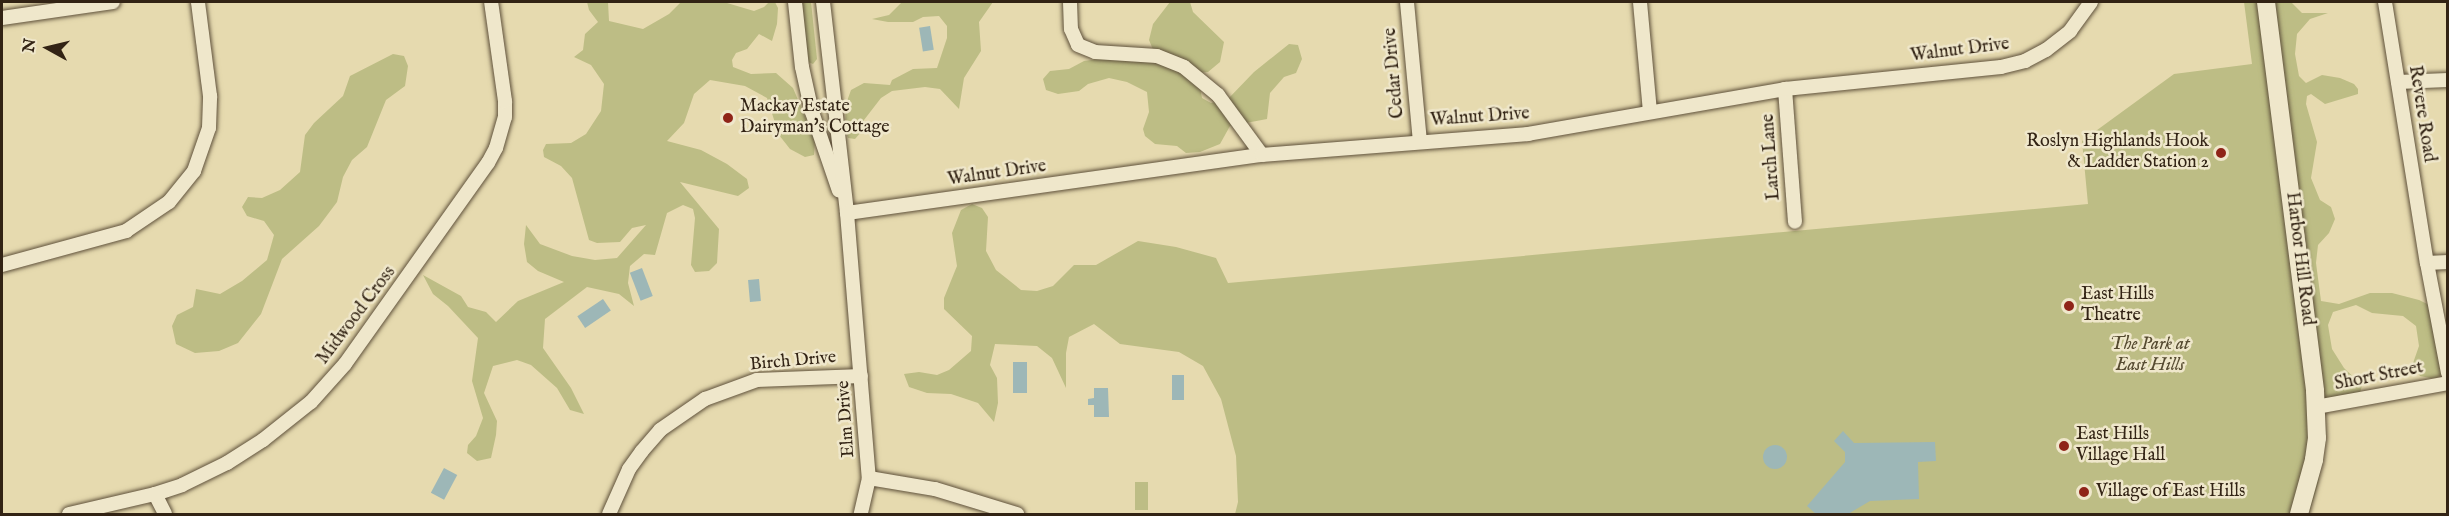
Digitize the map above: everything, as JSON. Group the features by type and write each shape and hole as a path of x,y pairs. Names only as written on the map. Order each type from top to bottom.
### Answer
{"street":[{"path":"2,18 113,2"},
{"path":"2,266 126,231 169,202 194,171 209,128 210,96 198,2"},
{"name":"Midwood Cross","path":"69,514 155,494 227,463 263,440 311,402 376,324 488,163 501,134 505,117 505,101 491,2"},
{"name":"Elm Drive","path":"795,2 802,67 812,112 847,213"},
{"name":"Elm Drive","path":"823,2 847,213 869,478 861,514"},
{"path":"1071,2 1071,29 1078,45 1095,52 1157,56 1184,67 1218,95 1262,155"},
{"name":"Cedar Drive","path":"1407,2 1420,141"},
{"path":"1640,2 1650,112"},
{"name":"Walnut Drive","path":"847,213 1262,155 1528,134 1785,89 2001,67 2025,61 2046,50 2070,31 2091,2"},
{"name":"Harbor Hill Road","path":"2266,2 2316,407 2314,460 2299,514"},
{"name":"Revere Road","path":"2385,2 2427,263 2448,373"},
{"path":"2398,82 2448,80"},
{"name":"Larch Lane","path":"1785,89 1795,222"},
{"path":"2427,263 2448,262"},
{"name":"Birch Drive","path":"609,514 629,469 642,451 660,430 705,399 757,380 861,376"},
{"name":"Short Street","path":"2316,407 2448,382"},
{"path":"869,478 935,489 1017,514"},
{"path":"155,494 165,514"}],"green space":[{"path":"587,2 608,2 609,21 643,29 669,14 681,2 727,3 754,11 769,2 775,2 778,8 777,24 772,41 759,34 747,49 736,53 732,60 733,67 751,74 776,73 793,88 815,140 814,155 805,157 790,149 779,135 767,98 745,86 710,80 694,94 684,123 667,141 701,150 727,164 747,179 749,188 738,196 680,182 719,229 717,263 709,271 695,272 691,265 695,218 693,209 683,205 667,213 655,255 644,254 630,266 628,283 634,306 619,294 587,287 545,319 543,348 571,388 584,414 570,410 557,388 531,365 517,360 493,366 484,393 497,421 496,435 491,458 477,461 467,453 468,445 476,436 483,418 472,381 478,338 448,306 433,294 423,275 461,296 468,307 486,312 496,322 518,301 564,282 538,271 527,262 524,244 526,225 540,244 572,256 595,260 617,258 646,225 632,228 620,242 597,243 589,240 572,178 561,166 544,157 543,150 546,144 571,143 586,134 601,111 604,84 591,65 574,57 583,50 585,34 598,22 589,10"},
{"path":"800,2 811,2 817,59 813,64 808,62"},
{"path":"902,2 993,2 979,22 981,51 964,78 959,109 940,89 925,87 892,91 881,98 864,120 862,131 855,139 848,138 845,129 846,104 851,90 864,83 890,85 892,80 913,69 937,68 947,38 947,26 939,16 923,17 913,22 888,22 872,19 889,15"},
{"path":"1170,2 1190,2 1193,12 1224,42 1220,62 1208,72 1197,73 1202,98 1211,103 1228,99 1254,72 1289,44 1298,45 1302,59 1296,73 1284,77 1270,93 1267,119 1230,126 1220,144 1200,152 1186,153 1177,146 1155,144 1145,136 1143,129 1149,112 1147,92 1127,82 1109,78 1088,84 1079,91 1058,94 1046,90 1043,79 1050,71 1069,69 1084,61 1154,52 1149,40 1153,24"},
{"name":"The Park at East Hills","path":"2244,2 2291,2 2302,13 2328,13 2310,19 2297,34 2295,54 2299,76 2306,83 2322,75 2340,78 2354,84 2358,89 2358,94 2325,104 2311,94 2307,96 2306,104 2317,142 2311,178 2320,200 2331,207 2335,219 2329,233 2318,245 2316,263 2321,301 2339,304 2370,293 2392,293 2419,300 2444,312 2441,330 2443,374 2435,379 2420,376 2412,366 2419,346 2416,326 2403,316 2372,313 2356,305 2333,312 2328,325 2332,349 2344,368 2362,385 2360,394 2354,398 2341,395 2324,403 2326,437 2318,484 2310,510 2301,507 2299,514 1235,514 1238,502 1236,456 1221,399 1203,366 1179,352 1120,344 1094,324 1069,337 1066,353 1066,388 1052,358 1037,346 995,344 990,365 997,378 998,403 994,422 978,403 951,394 927,393 909,387 904,374 919,372 937,375 949,370 971,351 972,336 944,309 944,298 957,266 952,233 961,210 972,204 982,208 988,217 986,251 996,270 1021,290 1037,291 1053,286 1074,265 1096,265 1138,241 1176,247 1216,258 1228,283 2088,204 2082,141 2174,74 2252,64"},
{"path":"393,54 404,56 408,66 405,86 386,100 367,147 352,160 343,177 337,202 319,226 282,259 261,314 238,343 219,351 195,353 176,344 172,326 177,315 193,307 196,289 220,294 242,281 267,260 274,235 264,221 247,216 242,207 248,197 262,198 280,190 300,172 305,135 314,123 343,96 350,76"},
{"path":"1135,482 1148,482 1148,510 1135,510"}],"water":[{"path":"930,26 934,50 923,51 919,28"},
{"path":"642,268 653,296 641,301 630,273"},
{"path":"759,279 761,301 750,302 748,280"},
{"path":"603,299 611,311 585,328 577,316"},
{"path":"1013,362 1027,362 1027,393 1013,393"},
{"path":"1172,375 1184,375 1184,400 1172,400"},
{"path":"1094,388 1108,388 1109,417 1094,417 1094,405 1088,405 1088,399 1094,398"},
{"path":"1843,431 1854,443 1935,442 1936,461 1918,462 1919,499 1870,501 1848,514 1816,514 1807,506 1845,462 1845,452 1834,441"},
{"path":"1775,445 1784,448 1787,457 1784,466 1775,469 1766,466 1763,457 1766,448"},
{"path":"444,468 457,475 444,500 431,493"}],"place":[{"name":"Mackay Estate Dairyman's Cottage","path":"728,118"},
{"name":"Roslyn Highlands Hook & Ladder Station 2","path":"2221,153"},
{"name":"East Hills Theatre","path":"2069,306"},
{"name":"East Hills Village Hall","path":"2064,446"},
{"name":"Village of East Hills","path":"2084,492"}]}
